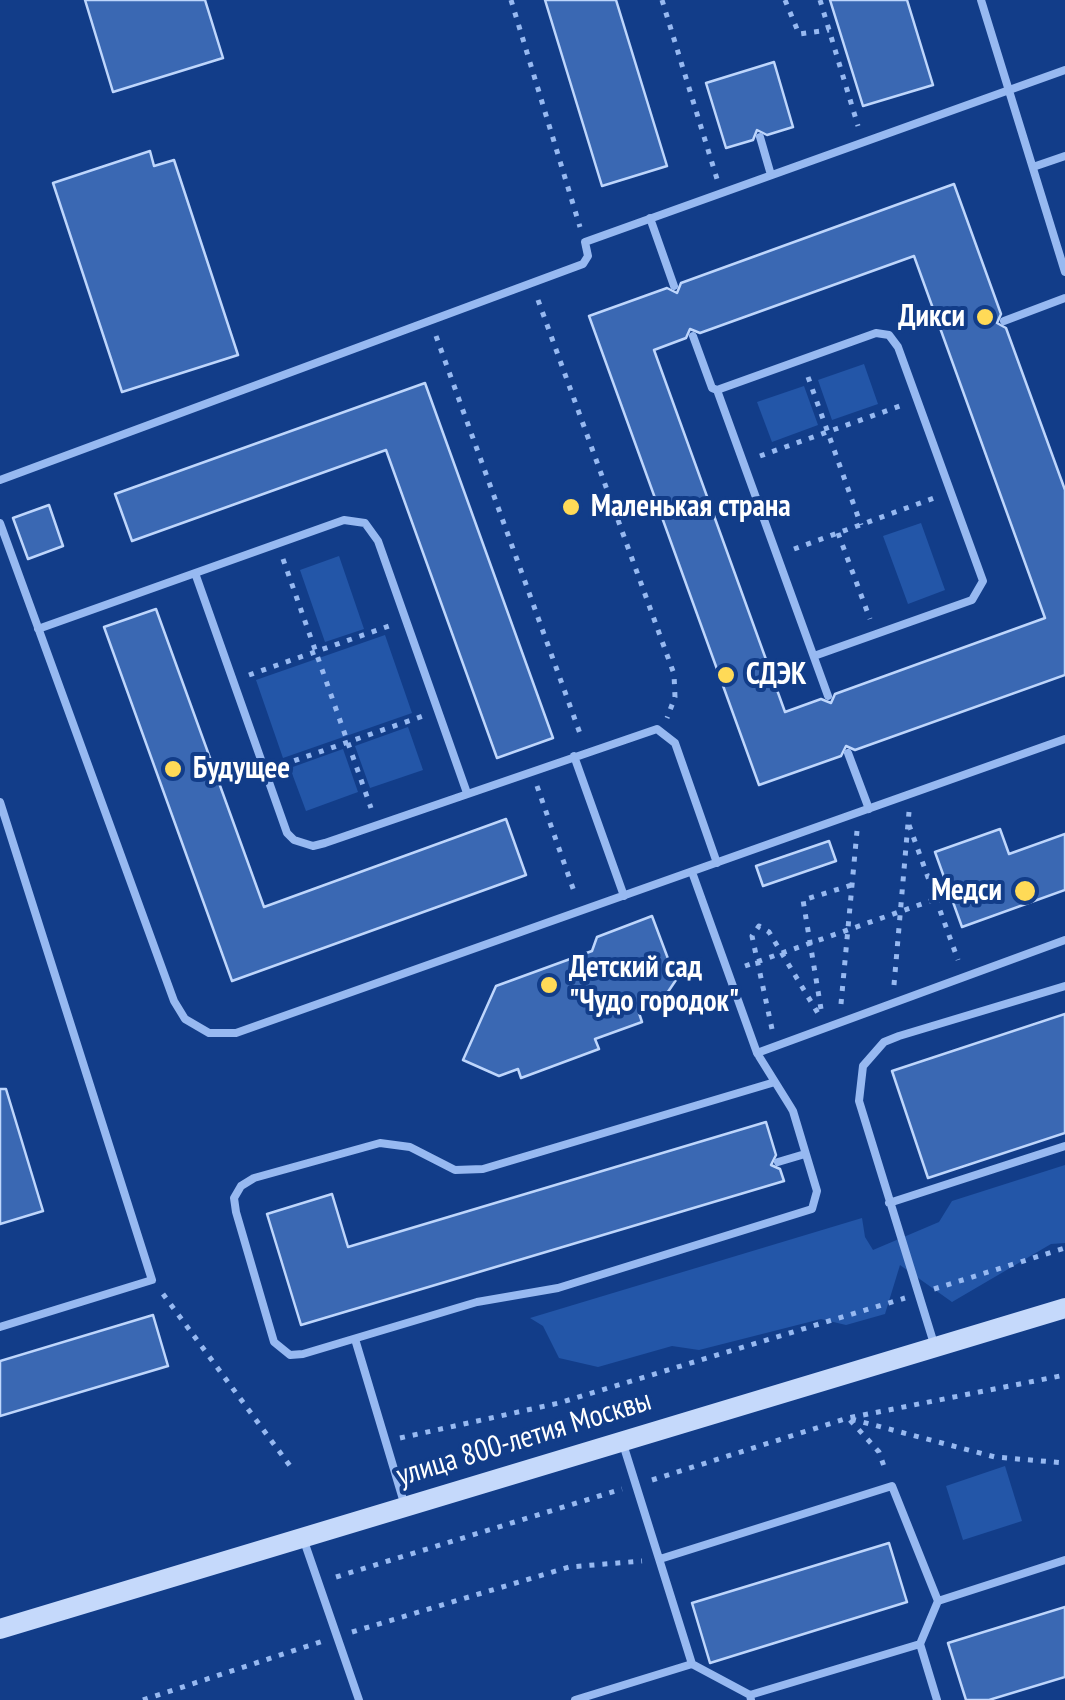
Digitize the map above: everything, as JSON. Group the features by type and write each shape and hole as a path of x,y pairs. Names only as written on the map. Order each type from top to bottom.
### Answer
{"main road":[{"name":"улица 800-летия Москвы","path":"0,1629 1065,1308"}],"lane":[{"path":"981,0 1065,272"},
{"path":"0,480 583,264 588,256 585,242 1008,87 1065,70"},
{"path":"760,138 771,175"},
{"path":"1033,167 1065,156"},
{"path":"650,218 674,286"},
{"path":"1004,320 1065,298"},
{"path":"717,390 884,333 898,347 983,581 979,594 814,656"},
{"path":"693,336 712,388 717,390 828,696"},
{"path":"38,629 344,520 365,523 378,542 468,793"},
{"path":"0,522 174,1001 195,1027 209,1033 236,1033 1065,739"},
{"path":"195,572 287,833 303,845 325,843 645,731 663,730 675,743 717,862"},
{"path":"848,753 869,809"},
{"path":"574,756 624,896"},
{"path":"0,802 152,1280 0,1327"},
{"path":"692,872 757,1053 775,1082 793,1111 817,1196 806,1214 558,1288 477,1302 290,1355 274,1342 236,1212 234,1198 241,1186 380,1143 410,1147 454,1170 483,1169 775,1082"},
{"path":"757,1053 1065,940"},
{"path":"934,1347 859,1101 858,1080 870,1054 899,1036 1065,986"},
{"path":"889,1203 1065,1146"},
{"path":"778,1162 805,1154"},
{"path":"355,1339 405,1506"},
{"path":"622,1440 692,1664 750,1697 920,1644"},
{"path":"660,1559 892,1486 938,1600 920,1644 937,1700"},
{"path":"302,1536 358,1700"},
{"path":"938,1600 1065,1560"},
{"path":"575,1700 692,1664"}],"path":[{"path":"511,0 585,242"},
{"path":"662,0 721,192"},
{"path":"785,0 800,34 829,30"},
{"path":"820,0 853,109"},
{"path":"532,283 674,674 676,697 663,730"},
{"path":"430,320 575,721"},
{"path":"802,360 861,525"},
{"path":"743,462 917,400"},
{"path":"777,555 950,492"},
{"path":"838,533 875,634"},
{"path":"278,543 377,825"},
{"path":"233,680 406,620"},
{"path":"265,771 438,710"},
{"path":"532,770 581,911"},
{"path":"892,1004 910,794"},
{"path":"840,1023 858,813"},
{"path":"908,822 964,977"},
{"path":"821,1017 805,897 852,885"},
{"path":"728,972 936,899"},
{"path":"776,1046 752,936 759,926 766,927 827,1028"},
{"path":"386,1442 559,1403 1065,1248"},
{"path":"152,1280 293,1470"},
{"path":"318,1583 848,1418 1065,1375"},
{"path":"848,1418 878,1452"},
{"path":"848,1418 995,1457 1065,1463"},
{"path":"144,1700 337,1636 569,1567 660,1559"}],"shaded area":[{"path":"864,364 878,404 832,420 818,380"},
{"path":"804,386 818,425 772,442 757,402"},
{"path":"921,523 945,590 908,604 883,536"},
{"path":"339,556 364,629 325,642 300,570"},
{"path":"385,635 412,713 283,758 256,680"},
{"path":"408,727 423,770 370,788 355,746"},
{"path":"343,749 358,792 306,811 290,768"},
{"path":"1065,1165 1065,1243 1051,1244 952,1302 900,1265 885,1314 846,1325 821,1319 699,1350 672,1346 598,1367 559,1358 543,1326 530,1318 862,1218 865,1237 873,1250 939,1222 952,1201"},
{"path":"1005,1466 1022,1521 963,1540 946,1486"}],"building":[{"path":"85,0 205,0 223,58 113,92"},
{"path":"545,0 616,0 667,166 602,186"},
{"path":"830,0 907,0 933,85 863,106"},
{"path":"774,62 793,127 767,135 757,130 753,140 726,148 706,83"},
{"path":"150,151 154,166 174,160 238,355 122,392 53,183"},
{"path":"954,184 1001,314 997,323 1006,328 1065,490 1065,675 855,750 846,746 841,756 759,785 589,316 667,288 677,293 681,283","holes":["914,256 1045,618 835,694 831,703 821,699 785,712 654,350 686,338 690,329 700,333"]},
{"path":"425,383 553,738 497,758 386,450 132,541 115,494"},
{"path":"49,505 63,546 28,559 13,518"},
{"path":"156,609 264,907 506,819 526,875 232,981 104,627"},
{"path":"1000,829 1009,854 1065,834 1065,890 962,927 935,852"},
{"path":"829,841 836,861 763,886 756,866"},
{"path":"652,916 676,980 659,1005 639,1013 642,1022 595,1039 599,1049 521,1078 518,1069 499,1076 463,1060 496,986 592,951 597,937"},
{"path":"1065,1014 1065,1133 928,1178 892,1071"},
{"path":"0,1089 6,1089 43,1211 0,1224"},
{"path":"766,1122 776,1155 771,1165 780,1169 784,1181 301,1325 267,1214 332,1194 348,1247"},
{"path":"153,1315 168,1366 0,1416 0,1361"},
{"path":"889,1543 907,1602 710,1663 692,1603"},
{"path":"1065,1607 1065,1677 989,1700 966,1700 948,1643"}],"place":[{"name":"Дикси","path":"985,317"},
{"name":"Маленькая страна","path":"571,507"},
{"name":"СДЭК","path":"726,675"},
{"name":"Будущее","path":"173,769"},
{"name":"Медси","path":"1025,891"},
{"name":"Детский сад \"Чудо городок\"","path":"549,985"}]}
